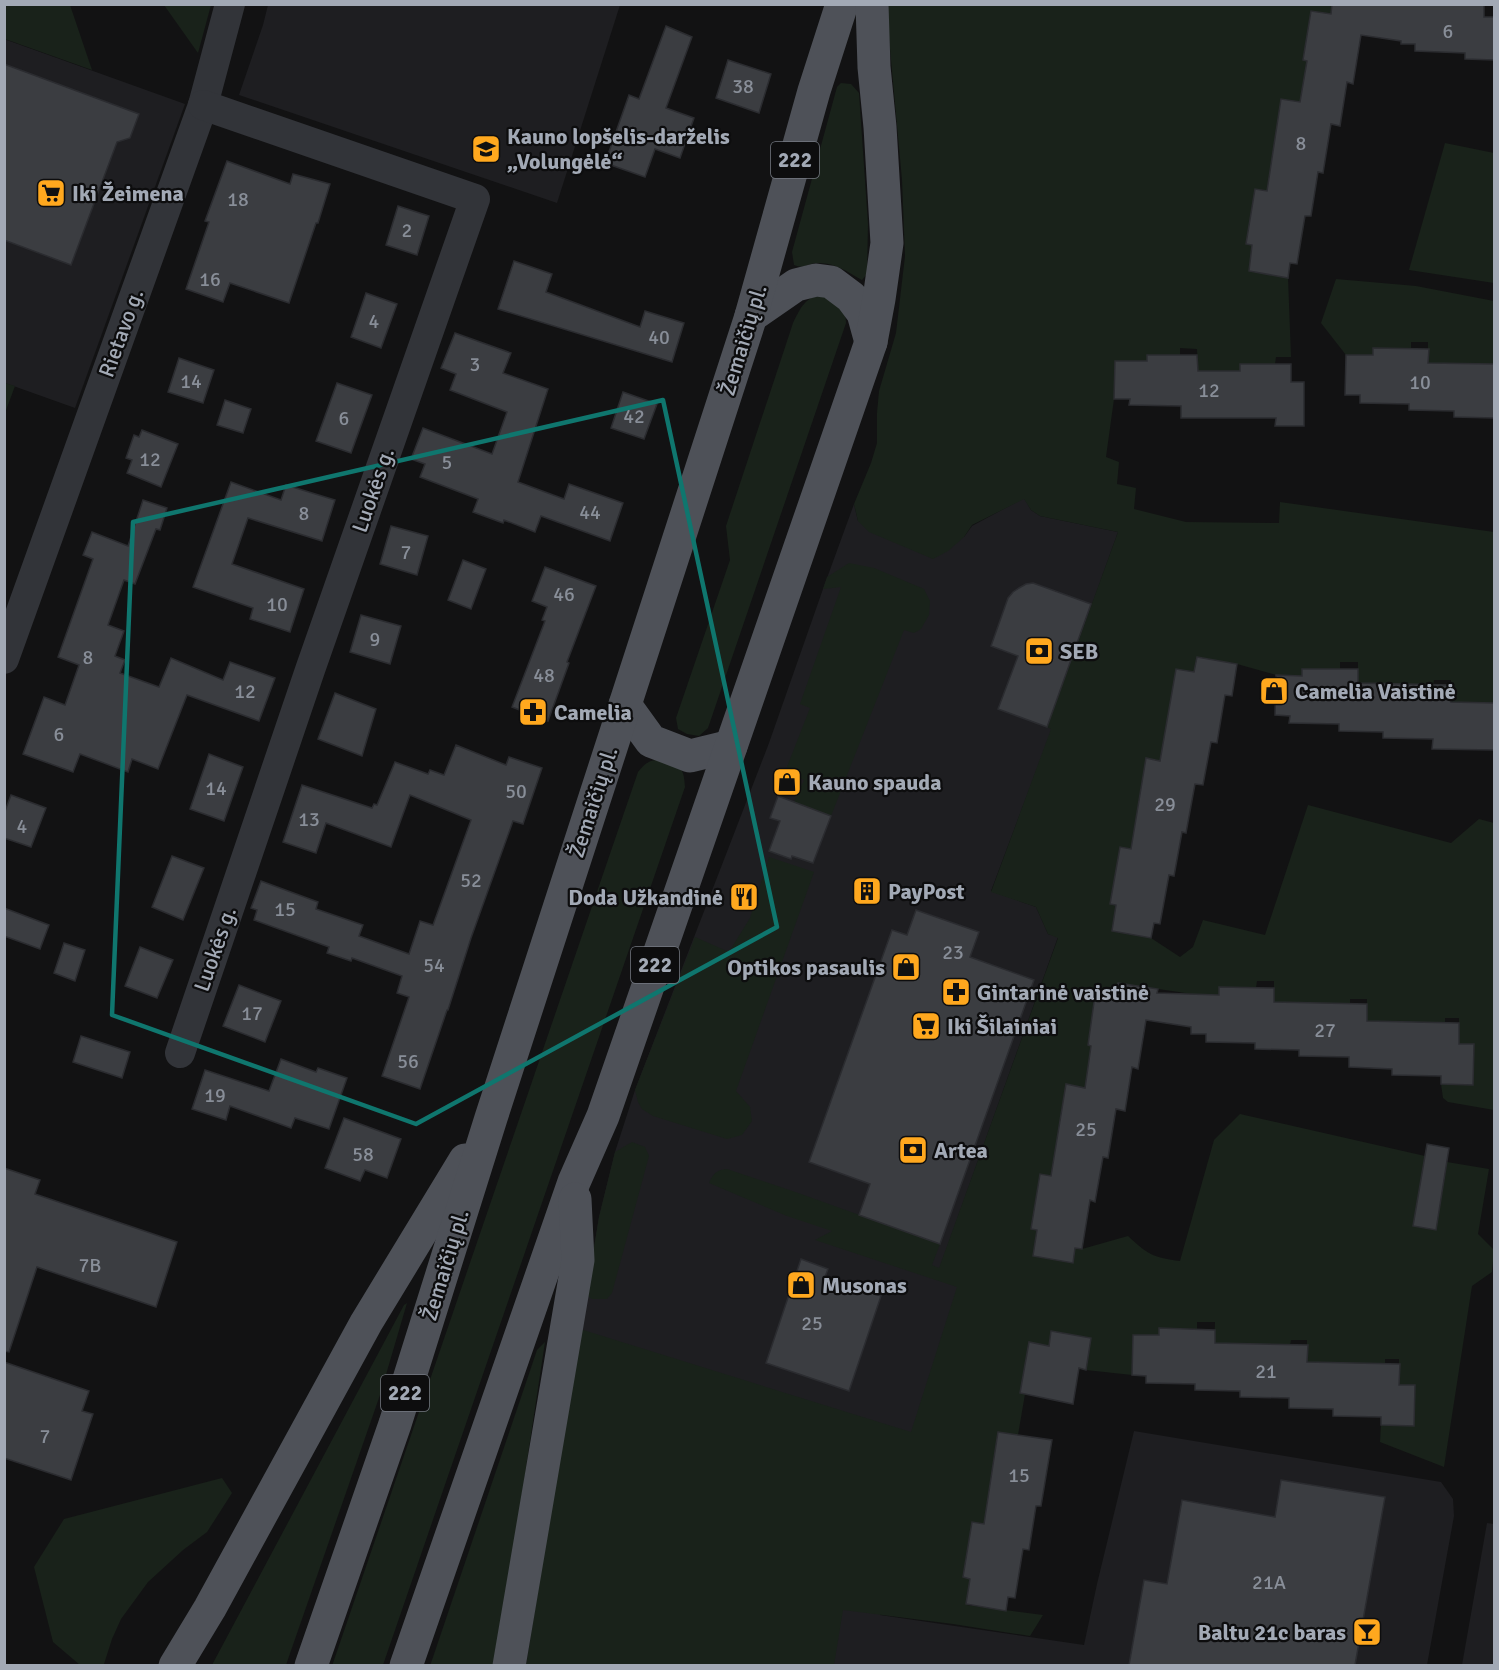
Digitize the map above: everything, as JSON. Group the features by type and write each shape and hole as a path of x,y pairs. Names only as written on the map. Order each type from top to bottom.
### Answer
{"main road":[{"name":"Žemaičių pl.","path":"311,1665 395,1424 491,1118 752,316 814,91 842,4"},
{"name":"222","path":"405,1665 574,1182 603,1116 871,342 887,243 874,67 872,4"},
{"path":"752,316 796,285 816,280 831,282 851,297 863,313 871,342"},
{"path":"625,705 651,741 690,756 731,746"},
{"path":"175,1665 210,1608 366,1323 491,1118"},
{"path":"509,1665 578,1260 574,1182"}],"street":[{"name":"Rietavo g.","path":"4,659 203,105 230,4"},
{"name":"Luokės g.","path":"180,1053 310,670 475,199 203,105"}],"highlighted area":[{"path":"663,400 777,927 416,1124 112,1015 133,522"}],"shaded area":[{"name":"Kauno lopšelis-darželis „Volungėlė“","path":"268,4 620,5 557,203 239,95"},
{"path":"4,5 70,5 92,70 5,39"},
{"path":"164,5 211,5 198,53"},
{"path":"886,5 1332,5 1331,14 1311,11 1303,60 1307,61 1300,102 1272,192 1255,189 1246,244 1252,245 1249,271 1288,277 1291,357 1276,357 1275,364 1240,371 1198,371 1197,349 1180,348 1180,355 1147,355 1147,361 1115,361 1114,399 1106,457 1119,462 1117,484 1136,488 1134,509 1186,522 1279,523 1280,502 1494,532 1494,703 1451,706 1451,680 1434,680 1433,685 1358,689 1358,662 1340,662 1340,669 1303,669 1302,676 1280,676 1237,664 1197,657 1194,672 1163,761 1146,758 1137,812 1135,850 1120,847 1110,904 1116,905 1112,931 1151,938 1180,957 1193,947 1203,920 1265,935 1308,805 1451,843 1479,819 1494,823 1494,1110 1448,1102 1443,1098 1441,1084 1473,1085 1474,1045 1459,1044 1459,1018 1445,1018 1445,1022 1367,1025 1367,999 1350,999 1350,1003 1313,1003 1274,1008 1274,981 1257,981 1256,988 1219,987 1219,995 1192,994 1118,983 1115,998 1095,995 1085,1088 1067,1084 1056,1177 1040,1174 1031,1229 1037,1230 1033,1256 1073,1262 1075,1248 1082,1249 1128,1236 1151,1254 1180,1261 1214,1140 1240,1114 1425,1156 1413,1226 1436,1230 1447,1162 1489,1169 1478,1234 1494,1250 1492,1272 1472,1286 1444,1467 1380,1442 1381,1425 1414,1385 1399,1385 1399,1359 1385,1359 1385,1363 1307,1366 1307,1340 1291,1340 1290,1345 1254,1344 1214,1348 1215,1322 1197,1322 1197,1329 1159,1328 1159,1335 1133,1335 1132,1375 1086,1370 1091,1338 1051,1331 1049,1346 1029,1343 1020,1393 1025,1394 1018,1435 998,1432 990,1485 990,1525 972,1522 963,1577 970,1579 967,1605 1043,1615 1030,1636 843,1610 834,1665 526,1666 580,1329 911,1432 957,1287 815,1240 832,1231 787,1216 709,1183 715,1173 727,1169 940,1244 932,1265 939,1268 1058,938 1048,934 1036,907 991,892 1051,729 1047,727 1118,532 1040,516 1031,510 1024,499 972,525 964,537 948,551 933,559 869,532 858,521 854,504 877,443 879,391 896,333 905,256 902,180"},
{"path":"4,39 185,104 75,408 5,383"},
{"path":"841,83 851,84 859,93 868,224 867,274 862,280 829,264 817,263 801,267 794,265 792,252 837,87"},
{"path":"1445,143 1494,153 1494,283 1409,270"},
{"path":"1336,279 1416,286 1494,301 1494,364 1428,368 1428,342 1411,342 1411,349 1374,348 1373,355 1346,355 1321,323"},
{"path":"824,294 845,310 846,323 708,728 699,736 687,734 678,729 676,718 730,560 726,526 793,323 808,300"},
{"path":"4,383 15,386 5,413"},
{"path":"1024,498 1031,510 1040,516 1118,532 1048,727 1052,729 991,891 1036,907 1048,934 1058,937 940,1267 961,1275 880,1615 1084,1645 1134,1431 1441,1482 1453,1499 1454,1516 1427,1665 526,1666 599,1217 615,1152 635,1090 769,743 854,504 858,521 964,537 972,526"},
{"path":"849,563 874,568 924,589 930,601 929,615 921,629 914,633 904,630 831,816 794,802 804,780 785,772 810,708 800,704 841,587 823,589 827,577"},
{"path":"667,759 681,770 685,787 383,1665 332,1666 638,772 650,761"},
{"path":"769,857 814,872 736,1091 750,1107 752,1121 742,1135 727,1139 653,1116 642,1109 635,1090 695,937 729,952 750,918"},
{"path":"632,1142 645,1147 649,1156 612,1293 607,1299 592,1299 586,1295 599,1217 615,1152"},
{"path":"407,1303 380,1395 286,1665 212,1665 404,1305"},
{"path":"545,1342 493,1665 430,1666 537,1350"},
{"path":"222,1478 232,1493 207,1532 148,1582 121,1619 104,1664 80,1665 53,1642 34,1567 64,1519"},
{"path":"1487,1523 1494,1524 1494,1665 1462,1665"}],"building":[{"path":"1332,4 1484,4 1484,17 1494,17 1494,60 1465,59 1465,53 1415,51 1415,44 1401,44 1401,41 1361,35 1353,84 1347,82 1340,126 1331,124 1323,173 1318,172 1311,216 1305,216 1297,264 1290,263 1288,278 1249,271 1252,245 1246,244 1255,189 1267,191 1281,99 1300,102 1307,61 1303,60 1311,11 1331,14"},
{"path":"666,26 692,37 666,108 694,118 680,158 655,149 645,177 605,163 629,95 639,99"},
{"path":"728,60 771,74 759,113 716,98"},
{"name":"Iki Žeimena","path":"4,64 139,114 130,138 117,142 71,265 4,240"},
{"path":"227,161 290,184 293,174 330,184 289,303 230,283 223,302 186,289 209,222 205,221"},
{"path":"398,206 429,216 417,255 386,245"},
{"path":"514,261 552,274 546,292 640,327 645,311 684,323 672,362 498,309"},
{"path":"366,293 397,304 381,348 351,337"},
{"path":"455,333 511,353 503,373 548,389 518,482 564,499 569,484 623,503 610,541 541,516 535,532 504,520 503,523 473,512 478,499 420,477 425,464 411,459 423,428 492,454 507,412 450,390 456,374 441,368"},
{"path":"1373,348 1429,349 1428,363 1494,364 1494,418 1454,417 1454,411 1409,410 1409,404 1360,403 1360,395 1345,395 1346,355 1373,355"},
{"path":"1147,355 1197,355 1198,371 1240,371 1240,364 1291,364 1291,382 1304,382 1304,426 1275,426 1276,418 1181,418 1181,406 1129,405 1130,399 1114,399 1115,361 1147,361"},
{"path":"179,358 214,370 203,403 168,392"},
{"path":"337,383 372,395 351,453 316,441"},
{"path":"623,392 657,404 644,439 611,428"},
{"path":"225,400 251,409 243,433 217,425"},
{"path":"142,430 178,444 161,487 127,473 132,460 126,458 134,435 139,437"},
{"path":"231,482 281,500 286,485 335,500 322,541 248,518 232,564 304,589 290,632 250,619 253,608 193,587"},
{"path":"143,500 167,508 160,530 156,529 135,584 124,580 108,625 124,631 115,656 125,660 120,673 159,687 171,658 223,680 230,662 275,678 259,721 187,695 158,769 132,759 128,772 80,754 73,772 23,754 44,697 65,705 79,665 58,657 93,559 83,555 92,532 128,546"},
{"path":"391,526 428,536 417,575 380,564"},
{"path":"463,560 486,569 471,609 448,600"},
{"path":"545,567 596,586 567,662 569,663 548,721 512,707 545,621 542,620 547,607 532,601"},
{"name":"SEB","path":"1033,583 1091,604 1047,727 998,709 1018,656 991,646 1008,598 1019,588"},
{"path":"361,615 401,626 390,664 350,652"},
{"path":"1197,657 1237,664 1232,696 1225,695 1217,743 1211,742 1203,785 1195,784 1186,833 1182,832 1174,876 1169,875 1160,924 1154,923 1151,938 1112,931 1116,905 1110,904 1120,847 1131,849 1146,758 1160,761 1176,669 1194,672"},
{"path":"1302,669 1358,669 1358,683 1451,685 1451,702 1494,703 1494,750 1432,749 1433,739 1383,738 1383,732 1339,731 1339,724 1289,723 1290,716 1275,715 1276,675 1302,676"},
{"path":"335,693 376,709 362,756 318,739"},
{"path":"456,745 506,765 509,757 542,768 523,824 513,821 420,1089 382,1076 409,997 397,993 402,976 352,958 351,961 327,953 329,947 254,920 257,910 251,908 261,881 318,902 316,909 363,925 359,936 409,954 420,921 433,925 471,820 410,795 391,847 326,823 316,853 283,842 302,785 372,808 374,804 377,805 395,762 428,774 430,770 444,775"},
{"path":"209,754 243,767 224,821 190,809"},
{"path":"11,795 46,808 31,847 4,838 4,814"},
{"path":"778,796 831,816 813,863 792,856 791,859 769,851 780,821 770,818"},
{"path":"172,856 204,868 183,920 152,907"},
{"path":"4,908 49,925 40,949 4,936"},
{"path":"916,910 979,932 970,957 1034,980 940,1244 859,1215 870,1184 809,1162 892,930 907,935"},
{"path":"64,943 85,950 75,981 54,973"},
{"path":"140,947 173,960 157,998 125,986"},
{"path":"1118,983 1158,989 1157,993 1219,995 1219,987 1274,988 1274,1002 1367,1004 1367,1021 1459,1023 1459,1044 1474,1044 1473,1085 1441,1084 1441,1076 1392,1075 1392,1069 1349,1067 1349,1057 1299,1056 1299,1050 1255,1049 1255,1043 1206,1042 1206,1034 1191,1034 1191,1027 1146,1020 1138,1069 1132,1067 1125,1111 1116,1109 1108,1158 1103,1157 1095,1202 1090,1200 1082,1249 1075,1248 1073,1263 1033,1256 1037,1230 1031,1229 1040,1174 1051,1176 1066,1084 1085,1088 1095,995 1115,998"},
{"path":"239,985 281,1001 265,1042 223,1026"},
{"path":"81,1036 130,1052 122,1078 73,1062"},
{"path":"281,1059 316,1072 318,1068 347,1078 329,1129 295,1118 291,1128 230,1106 226,1120 192,1109 205,1070 269,1091"},
{"path":"344,1118 401,1139 387,1178 365,1170 360,1181 325,1168"},
{"path":"1427,1144 1449,1148 1436,1230 1413,1226"},
{"path":"4,1168 40,1180 35,1194 177,1242 156,1307 37,1267 9,1352 4,1351"},
{"path":"801,1259 828,1269 825,1277 881,1296 849,1391 766,1363"},
{"path":"1159,1328 1215,1330 1215,1343 1308,1345 1307,1362 1400,1364 1399,1385 1415,1385 1414,1426 1381,1425 1381,1417 1333,1416 1333,1409 1289,1408 1289,1398 1240,1397 1240,1391 1195,1390 1195,1384 1146,1383 1146,1376 1132,1375 1133,1335 1159,1335"},
{"path":"1051,1331 1091,1338 1086,1370 1079,1368 1073,1404 1020,1393 1029,1342 1049,1346"},
{"path":"4,1362 89,1391 82,1411 93,1414 71,1480 4,1458"},
{"path":"998,1432 1052,1440 1041,1506 1036,1506 1029,1550 1023,1549 1015,1598 1008,1597 1006,1611 966,1604 970,1579 963,1577 972,1522 984,1524"},
{"path":"1281,1480 1385,1497 1355,1665 1129,1665 1144,1580 1167,1584 1182,1500 1275,1517"}],"place":[{"name":"Kauno lopšelis-darželis „Volungėlė“","path":"486,149"},
{"name":"Iki Žeimena","path":"51,193"},
{"name":"SEB","path":"1039,651"},
{"name":"Camelia Vaistinė","path":"1274,691"},
{"name":"Camelia","path":"533,712"},
{"name":"Kauno spauda","path":"787,782"},
{"name":"PayPost","path":"867,891"},
{"name":"Doda Užkandinė","path":"744,897"},
{"name":"Optikos pasaulis","path":"906,967"},
{"name":"Gintarinė vaistinė","path":"956,992"},
{"name":"Iki Šilainiai","path":"926,1026"},
{"name":"Artea","path":"913,1150"},
{"name":"Musonas","path":"801,1285"},
{"name":"Baltu 21c baras","path":"1367,1632"}]}
